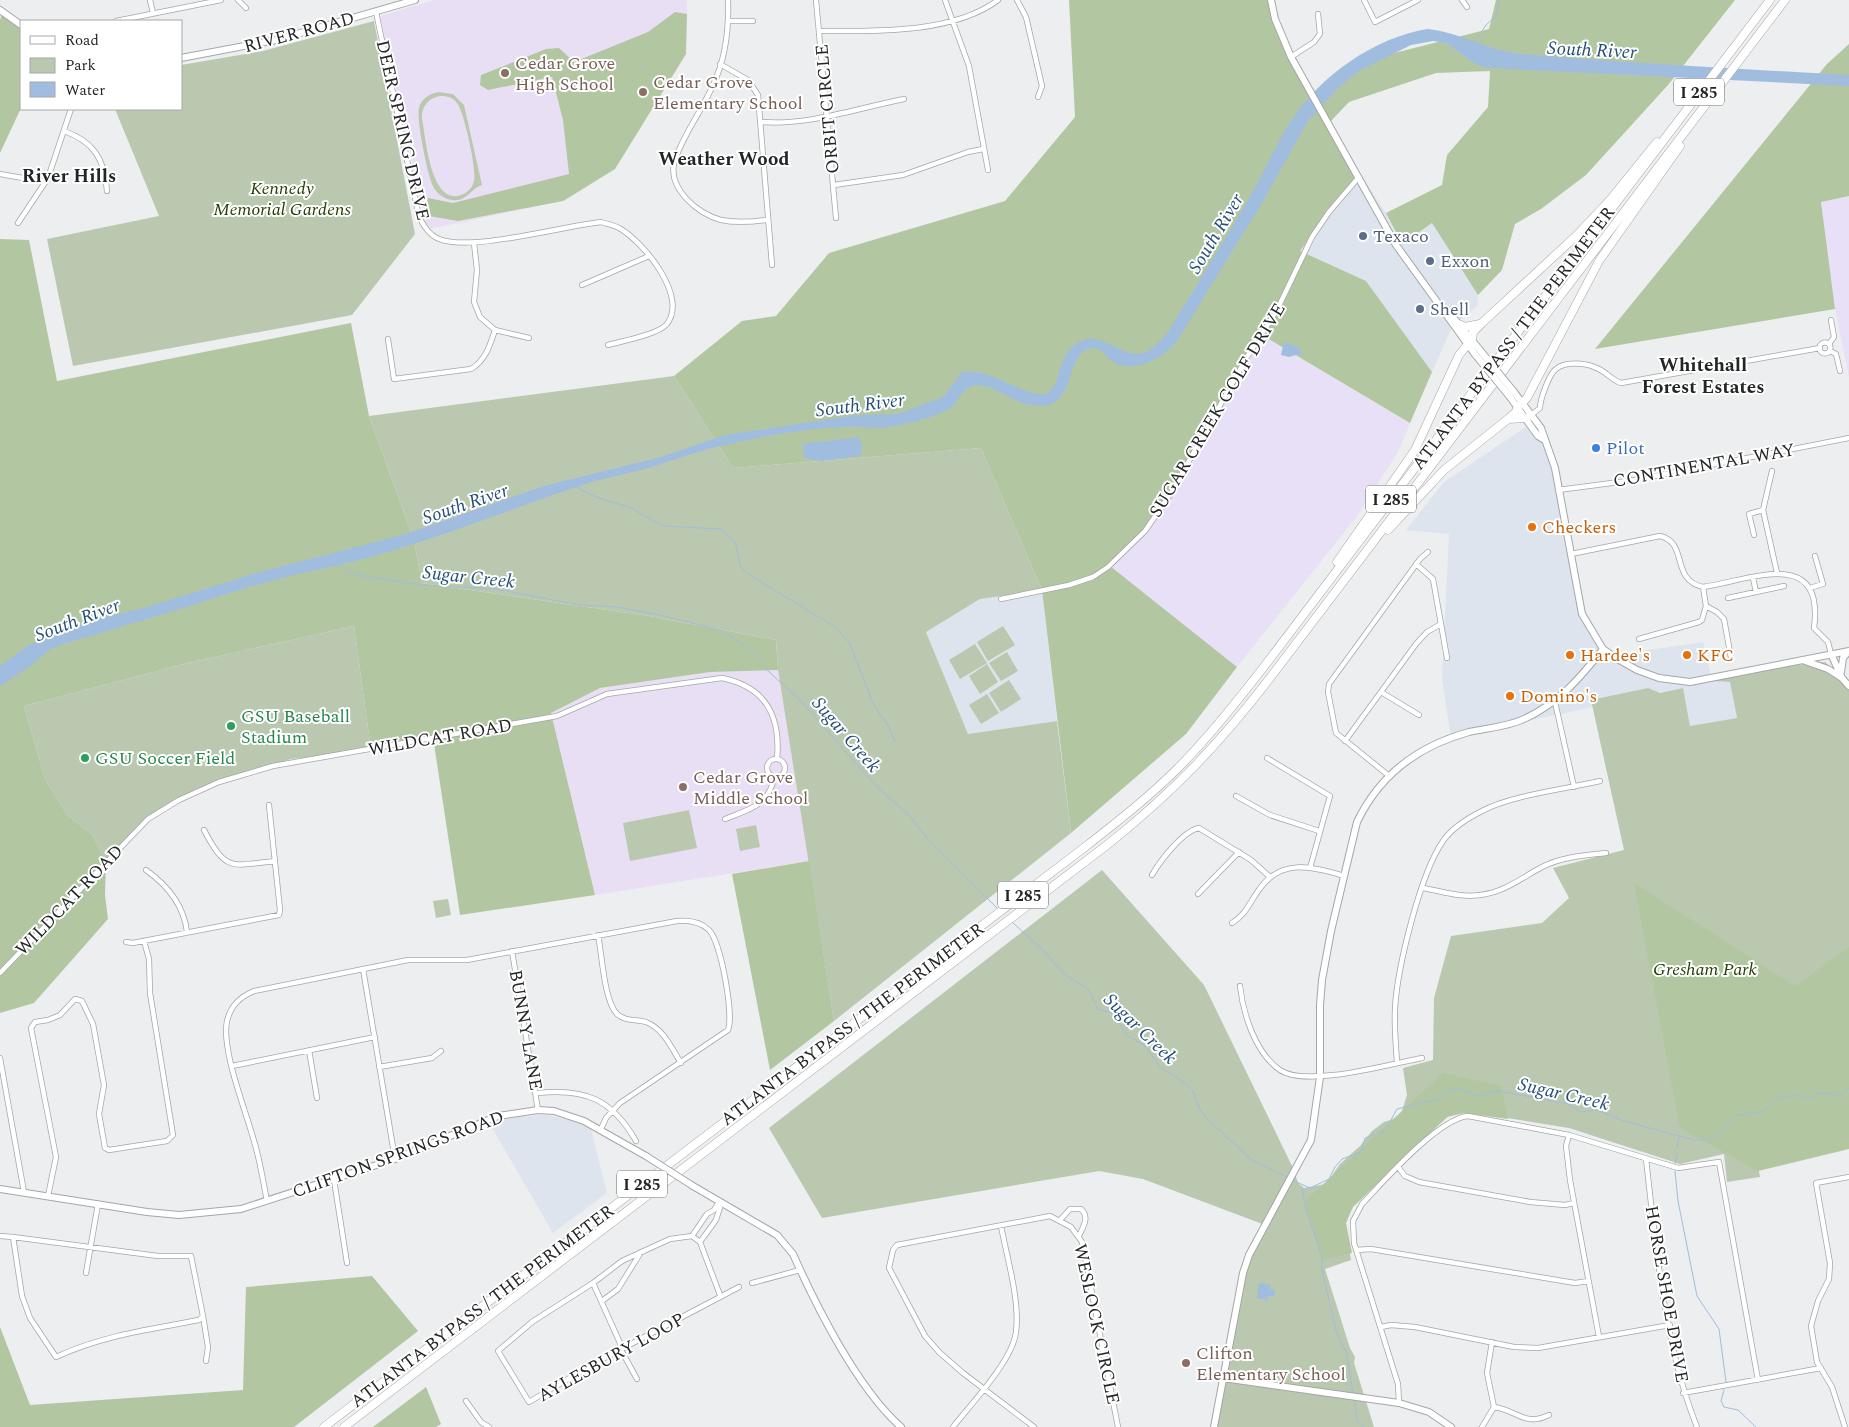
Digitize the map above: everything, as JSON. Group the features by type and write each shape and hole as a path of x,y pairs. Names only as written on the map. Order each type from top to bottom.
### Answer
{"highway":[{"name":"ATLANTA BYPASS / THE PERIMETER","path":"324,1427 1085,847 1148,796 1191,754 1225,716 1770,0"},
{"name":"ATLANTA BYPASS / THE PERIMETER","path":"344,1427 1093,856 1150,810 1214,748 1361,558 1785,0"},
{"path":"1361,558 1444,470 1516,412 1529,393 1599,261 1647,196 1719,88"},
{"path":"1305,611 1415,450 1459,355 1470,342 1473,332 1576,235 1617,191 1650,148 1672,127"},
{"path":"1458,324 1470,327 1482,323"},
{"path":"1508,419 1529,417"}],"street":[{"path":"150,0 153,13"},
{"path":"121,20 221,0"},
{"path":"238,0 246,8"},
{"name":"RIVER ROAD","path":"182,58 276,40 415,0"},
{"path":"728,0 729,21 714,85 688,130 674,161 674,176 682,195 710,216 740,222 766,220"},
{"name":"ORBIT CIRCLE","path":"816,0 836,218"},
{"path":"945,0 969,66 988,170"},
{"path":"820,31 874,32 954,21 976,14 998,0"},
{"path":"1017,0 1026,17 1042,86 1038,97"},
{"path":"1271,0 1275,19 1290,57 1396,245 1443,308 1447,310 1458,324 1476,351 1520,404 1538,436 1543,439 1555,468 1582,614 1603,648 1637,670 1659,678 1683,682 1699,682 1849,651"},
{"path":"1364,0 1375,22 1418,0"},
{"path":"1462,0 1467,7"},
{"path":"0,10 20,24"},
{"name":"DEER SPRING DRIVE","path":"376,12 419,217 424,227 440,240 474,243 601,222 617,227 625,232 649,256 668,284 672,304 669,320 660,330 608,345"},
{"path":"1290,57 1314,42 1320,34 1318,14"},
{"path":"729,21 753,21"},
{"path":"720,64 737,72 754,88 758,95 766,220 772,265"},
{"path":"761,122 783,124 904,99"},
{"path":"18,223 45,182 71,110"},
{"path":"64,130 83,138 93,147 106,181 107,191"},
{"path":"834,185 903,175 968,152 984,149"},
{"path":"0,174 45,182"},
{"name":"SUGAR CREEK GOLF DRIVE","path":"1001,599 1069,585 1093,577 1108,567 1145,531 1171,493 1247,357 1277,310 1312,237 1329,212 1359,177"},
{"path":"474,243 477,270 474,302 480,317 495,330 529,338"},
{"path":"582,285 649,256"},
{"path":"1443,308 1443,313 1470,342"},
{"path":"1830,351 1829,344 1834,337 1831,320"},
{"path":"388,339 394,379 471,369 478,365 487,353 495,330"},
{"path":"1820,348 1822,343 1829,344"},
{"path":"1529,417 1540,408 1540,400 1553,372 1561,366 1588,364 1596,367 1614,381 1621,383 1820,348"},
{"path":"1820,348 1824,353 1830,351 1836,354 1840,370"},
{"name":"CONTINENTAL WAY","path":"1558,490 1635,480 1849,438"},
{"path":"1772,471 1763,510 1777,573"},
{"path":"1754,535 1749,514 1763,510"},
{"path":"1571,554 1660,536 1668,539 1674,546 1687,581 1703,587 1777,573 1785,573 1801,578 1810,588 1816,616 1814,628 1828,643 1842,678"},
{"path":"1388,775 1336,733 1328,692 1329,684 1416,564 1428,552"},
{"path":"1810,588 1823,584 1816,556"},
{"path":"1416,564 1433,579 1447,658"},
{"path":"1753,578 1756,592"},
{"path":"1728,598 1784,586"},
{"path":"1639,639 1702,620 1706,606 1703,587"},
{"path":"1706,606 1709,610 1717,612 1724,619 1731,658"},
{"path":"1345,741 1427,632 1441,624"},
{"path":"1214,1427 1243,1273 1249,1255 1311,1140 1320,1077 1322,980 1331,931 1357,822 1370,799 1388,775 1414,755 1436,743 1522,720 1554,702 1561,698 1603,648"},
{"path":"1842,678 1841,664 1849,651"},
{"path":"1802,660 1828,669 1842,678 1849,686"},
{"name":"WILDCAT ROAD","path":"0,973 148,819 179,800 219,782 273,766 558,716 608,694 722,678 736,681 752,689 763,698 772,714 777,736 777,759"},
{"path":"1381,692 1419,715"},
{"path":"1554,702 1574,787"},
{"path":"1267,758 1330,796 1310,868"},
{"path":"777,759 782,762 784,770 782,775 774,777 768,774 766,768 769,762 777,759"},
{"path":"725,819 758,805 767,798 774,777"},
{"path":"1397,1062 1396,992 1422,888 1434,856 1444,840 1471,817 1505,802 1600,781"},
{"path":"1236,796 1276,818 1319,831"},
{"path":"126,942 144,941 279,915 269,805"},
{"path":"1152,875 1165,856 1196,829 1203,829 1265,870 1270,876"},
{"path":"204,830 216,854 229,863 240,865 274,861"},
{"path":"1198,894 1238,852"},
{"path":"1422,888 1462,896 1493,893 1506,889 1550,863 1582,855 1606,853"},
{"path":"1232,924 1248,910 1256,893 1270,876 1286,869 1310,868 1344,876"},
{"path":"146,870 176,900 184,915 187,932"},
{"path":"267,1201 254,1141 232,1066 227,1023 230,1010 239,999 254,991 416,959 467,960 686,920 703,925 710,931 717,945 731,1024 724,1035 614,1109 601,1129"},
{"path":"598,935 610,1000 614,1010 626,1019 647,1022 658,1029 681,1063"},
{"path":"48,1196 56,1156 31,1028 35,1022 48,1020 60,1015 75,999 82,1001 94,1024 104,1085 99,1114 106,1148 108,1150 167,1141 173,1135 150,993 150,959 144,941"},
{"name":"BUNNY LANE","path":"512,951 537,1093 538,1110"},
{"path":"363,969 395,1159"},
{"path":"1240,986 1244,1014 1260,1048 1280,1070 1298,1076 1320,1077 1422,1058"},
{"path":"232,1066 375,1037"},
{"path":"309,1050 317,1098"},
{"path":"379,1066 432,1058 441,1051"},
{"path":"0,1058 24,1192"},
{"path":"537,1093 574,1092 589,1096 614,1109 636,1141"},
{"name":"CLIFTON SPRINGS ROAD","path":"0,1189 180,1215 241,1209 395,1159 498,1116 538,1110 569,1115 601,1129 720,1203 777,1234 793,1254 845,1354 864,1384 901,1427"},
{"path":"1399,1403 1398,1384 1356,1250 1352,1228 1357,1209 1398,1167 1442,1128 1459,1117 1486,1119 1569,1135 1678,1168 1719,1162 1758,1380"},
{"path":"1569,1135 1567,1156 1599,1337"},
{"name":"HORSE SHOE DRIVE","path":"1646,1159 1657,1257 1670,1326 1683,1393 1697,1427"},
{"path":"1398,1167 1405,1176 1419,1182 1530,1202 1565,1205 1574,1203"},
{"path":"1844,1427 1837,1398 1817,1362 1811,1326 1818,1301 1829,1278 1830,1263 1816,1183 1849,1177"},
{"path":"334,1180 347,1263"},
{"path":"720,1203 701,1223 692,1236 700,1242 720,1295"},
{"path":"700,1242 716,1220 720,1203"},
{"path":"86,1273 98,1204"},
{"path":"1034,1427 983,1389 945,1357 925,1336 889,1268 890,1260 897,1245 1050,1216 1060,1220 1070,1209 1081,1209 1086,1219 1079,1236"},
{"name":"WESLOCK CIRCLE","path":"1060,1220 1079,1236 1084,1251 1118,1427"},
{"path":"701,1223 704,1228 710,1229"},
{"path":"953,1427 1009,1354 1016,1334 1017,1315 1001,1226"},
{"path":"0,1236 158,1256 191,1256 208,1347 206,1361"},
{"name":"AYLESBURY LOOP","path":"692,1236 670,1239 641,1251 622,1262 532,1322 498,1351 529,1402 720,1295 739,1287"},
{"path":"13,1237 22,1296 30,1318 56,1357 107,1338 198,1320 203,1316"},
{"path":"1356,1250 1372,1249 1575,1283 1589,1281"},
{"path":"602,1301 618,1289 641,1251"},
{"path":"752,1284 800,1270"},
{"path":"593,1283 620,1343 621,1350 637,1379"},
{"path":"1381,1326 1415,1327 1514,1348 1538,1348 1670,1326"},
{"path":"1482,1427 1494,1407 1487,1373 1492,1342"},
{"path":"1683,1393 1821,1368"},
{"path":"1223,1378 1399,1403 1429,1412 1452,1427"},
{"path":"466,1401 481,1422 489,1427"},
{"path":"1494,1407 1502,1408 1529,1420 1538,1420 1549,1414"}],"shaded area":[{"name":"Cedar Grove High School","path":"434,0 687,0 686,54 615,169 566,200 425,230 425,220 380,16"},
{"path":"1359,172 1386,213 1401,244 1432,223 1478,295 1477,306 1452,327 1432,372 1366,281 1299,251"},
{"path":"1849,196 1849,377 1835,309 1821,202"},
{"path":"1262,335 1410,423 1399,450 1357,516 1237,667 1110,566"},
{"path":"1533,422 1541,427 1558,490 1574,593 1585,625 1608,656 1703,642 1712,681 1730,682 1737,718 1690,726 1682,688 1451,737 1442,679 1449,534 1406,530 1444,482"},
{"path":"1042,590 1057,721 968,734 926,632 980,599"},
{"name":"Cedar Grove Middle School","path":"778,670 809,861 595,895 551,713 600,688 710,672"},
{"path":"546,1115 590,1125 607,1193 553,1233 487,1119"}],"green space":[{"path":"1069,0 1267,0 1311,96 1355,63 1489,29 1496,0 1735,0 1668,85 1586,175 1541,209 1515,224 1502,270 1478,295 1432,223 1402,244 1386,213 1442,185 1447,155 1488,107 1490,71 1436,73 1349,102 1330,122 1359,172 1300,251 1366,281 1432,372 1410,423 1262,335 1167,500 1136,540 1110,566 1237,667 1186,734 1071,833 1042,590 981,448 733,468 674,376 742,321 776,316 829,253 1005,201 1075,117"},
{"path":"675,12 687,14 686,54 615,169 563,201 458,221 429,216 425,209 428,198 453,203 569,174 563,120 552,77 488,90 480,85 481,75 546,49 559,48 574,62 648,32"},
{"path":"2,13 20,23 20,110 0,153 0,20"},
{"name":"Kennedy Memorial Gardens","path":"374,21 415,234 352,315 73,366 47,239 159,216 115,110 182,110 182,65 263,51"},
{"path":"1849,44 1849,196 1821,202 1835,309 1595,349 1827,64"},
{"path":"438,92 453,94 464,105 482,185 465,197 457,200 444,198 436,190 426,161 421,135 419,123 420,105 429,96","holes":["440,96 454,99 460,108 472,154 474,181 470,189 458,196 449,195 441,188 435,179 428,153 422,119 423,111 429,101"]},
{"path":"0,239 29,240 57,381 351,323 369,416 414,540 422,583 649,616 776,640 778,670 710,672 600,688 551,713 595,895 460,915 433,737 371,750 354,626 188,663 24,706 45,779 68,816 92,834 106,861 105,895 108,919 34,1003 0,1013"},
{"path":"674,376 733,468 981,448 1042,590 980,599 926,632 968,734 1057,721 1071,833 834,1021 778,670 776,640 649,616 422,583 414,540 369,416"},
{"path":"354,626 371,750 291,759 196,789 153,814 106,861 92,834 68,816 45,779 24,706 188,663"},
{"path":"1003,626 1015,645 988,661 977,642"},
{"path":"975,644 987,663 960,679 949,660"},
{"path":"1007,652 1018,671 1001,681 989,663"},
{"name":"Gresham Park","path":"1825,662 1849,684 1849,1147 1748,1112 1760,1177 1727,1182 1724,1154 1680,1164 1569,1128 1470,1112 1450,1115 1390,1166 1354,1203 1345,1223 1351,1260 1325,1269 1350,1348 1355,1357 1354,1363 1374,1427 1212,1427 1244,1265 1265,1225 1143,1179 1099,1171 822,1218 769,1128 1102,870 1204,985 1293,1168 1298,1183 1304,1188 1326,1184 1340,1164 1360,1146 1372,1131 1384,1122 1400,1117 1407,1095 1403,1068 1433,1060 1434,998 1451,936 1542,923 1569,898 1553,868 1624,850 1591,700 1648,688 1660,693 1683,688 1690,726 1737,718 1730,682 1712,681 1768,668"},
{"path":"987,664 998,682 980,694 969,676"},
{"path":"1009,680 1021,699 1001,712 989,693"},
{"path":"987,694 999,713 981,724 969,705"},
{"path":"689,810 697,848 630,861 623,823"},
{"path":"756,825 760,847 740,851 736,829"},
{"path":"809,861 834,1021 770,1070 732,874"},
{"name":"Gresham Park","path":"1634,883 1795,986 1849,947 1849,1149 1758,1171 1680,1128"},
{"path":"448,899 451,915 436,918 433,901"},
{"path":"1443,1073 1501,1086 1508,1119 1464,1113 1447,1117 1353,1207 1346,1223 1352,1253 1322,1260 1304,1202"},
{"path":"372,1276 418,1331 294,1427 0,1427 0,1327 30,1405 243,1390 246,1287"},
{"path":"426,1387 441,1424 436,1427 373,1427"}],"water":[{"name":"South River","path":"1427,29 1451,34 1497,49 1522,54 1849,75 1849,86 1489,68 1477,65 1446,43 1433,41 1411,45 1359,71 1337,89 1308,121 1262,203 1177,341 1157,358 1139,365 1122,365 1113,362 1102,351 1094,348 1085,351 1079,357 1063,394 1056,401 1047,405 1025,404 989,387 973,386 965,391 951,408 914,422 882,428 846,427 800,431 755,439 709,449 651,467 599,480 441,535 380,554 282,578 60,645 49,650 29,667 0,686 0,666 27,646 75,625 147,607 256,573 406,534 544,486 661,457 725,435 857,415 898,414 943,397 962,372 984,374 1025,391 1047,394 1056,382 1068,351 1084,340 1101,341 1135,354 1143,353 1154,346 1168,332 1249,198 1285,130 1303,104 1333,74 1368,50 1387,41"},
{"path":"1284,342 1298,347 1303,353 1289,357 1281,355"},
{"path":"858,437 862,445 860,456 821,461 804,458 803,444"},
{"path":"1259,1283 1271,1285 1270,1289 1275,1290 1274,1296 1268,1296 1267,1300 1257,1298"}],"waterway":[{"path":"1474,43 1486,25 1497,15 1499,0"},
{"path":"576,487 596,497 631,508 663,526 721,529 735,542 741,567 745,572 835,627 850,644 874,706 888,725 895,741"},
{"name":"Sugar Creek","path":"335,565 357,575 422,585 496,589 579,605 617,607 660,615 723,631 756,654 767,670 801,701 877,787 908,814 926,837 998,909"},
{"name":"Sugar Creek","path":"1012,922 1045,952 1064,974 1088,989 1098,1009 1112,1013 1127,1035 1145,1046 1160,1067 1184,1082 1193,1091 1200,1110 1207,1119 1252,1160 1287,1177"},
{"name":"Sugar Creek","path":"1294,1181 1310,1188 1329,1179 1335,1167 1342,1159 1361,1152 1365,1138 1385,1131 1397,1109 1438,1099 1450,1090 1458,1088 1475,1096 1499,1091 1568,1104 1581,1112 1597,1110 1624,1121 1695,1140 1713,1139 1736,1116 1764,1111 1777,1098 1796,1095 1808,1099 1818,1093 1842,1095 1849,1088"},
{"path":"1677,1148 1679,1137"},
{"path":"1675,1164 1677,1154"},
{"path":"1675,1171 1678,1201 1697,1296 1719,1329 1726,1382"},
{"path":"1302,1187 1306,1210 1321,1253"},
{"path":"1322,1258 1322,1270 1336,1331 1347,1354 1353,1394"},
{"path":"1724,1390 1721,1401 1724,1407 1738,1410 1756,1427"},
{"path":"1354,1401 1357,1420 1364,1427"}],"place":[{"name":"Cedar Grove High School","path":"505,73"},
{"name":"Cedar Grove Elementary School","path":"643,92"},
{"name":"Texaco","path":"1363,236"},
{"name":"Exxon","path":"1430,261"},
{"name":"Shell","path":"1420,309"},
{"name":"Pilot","path":"1596,448"},
{"name":"Checkers","path":"1532,527"},
{"name":"Hardee's","path":"1570,655"},
{"name":"KFC","path":"1687,655"},
{"name":"Domino's","path":"1510,696"},
{"name":"GSU Baseball Stadium","path":"231,726"},
{"name":"GSU Soccer Field","path":"85,758"},
{"name":"Cedar Grove Middle School","path":"683,787"},
{"name":"Clifton Elementary School","path":"1186,1363"}],"district":[{"name":"Weather Wood","path":"724,158"},
{"name":"River Hills","path":"69,175"},
{"name":"Whitehall Forest Estates","path":"1703,375"}]}
